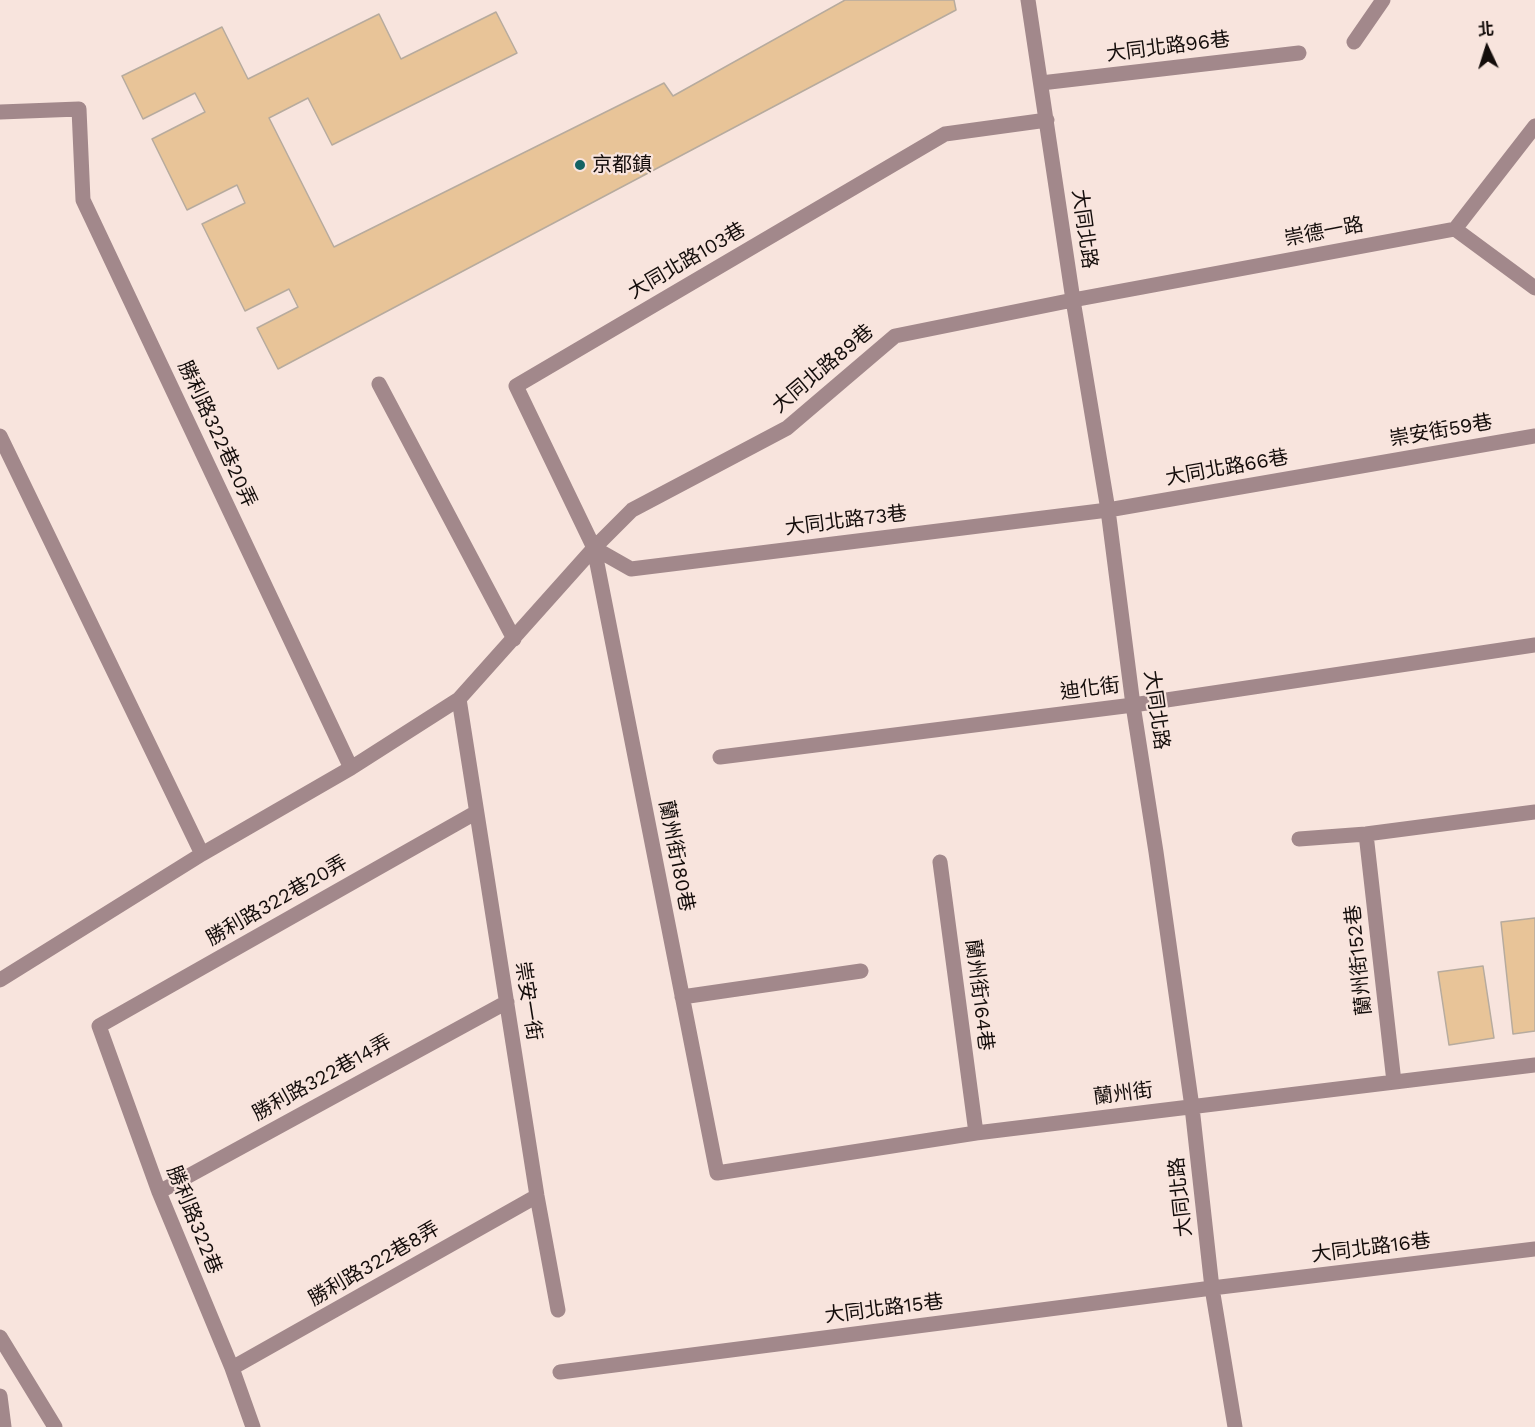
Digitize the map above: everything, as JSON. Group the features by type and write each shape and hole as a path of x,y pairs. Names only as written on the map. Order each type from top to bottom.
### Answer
{"street":[{"name":"大同北路","path":"1028,0 1073,300 1108,510 1133,705 1192,1107 1212,1288 1235,1427"},
{"path":"1354,42 1383,0"},
{"name":"大同北路96巷","path":"1041,83 1299,53"},
{"name":"勝利路322巷20弄","path":"0,112 79,109 83,200 351,768"},
{"name":"大同北路103巷","path":"594,548 516,386 945,134 1047,120"},
{"path":"1535,126 1455,229 1535,288"},
{"name":"崇德一路","path":"1073,300 1455,229"},
{"name":"大同北路89巷","path":"0,980 201,854 351,768 459,699 594,548 632,510 787,428 895,336 1073,300"},
{"path":"379,384 514,639"},
{"path":"0,436 201,854"},
{"name":"崇安街59巷","path":"1354,467 1535,436"},
{"name":"大同北路66巷","path":"1108,510 1354,467"},
{"name":"大同北路73巷","path":"594,548 631,569 1108,510"},
{"name":"蘭州街180巷","path":"594,548 717,1173"},
{"name":"迪化街","path":"720,758 1133,705 1535,645"},
{"name":"崇安一街","path":"459,699 475,813 537,1196 558,1310"},
{"path":"1299,839 1366,834 1535,812"},
{"name":"勝利路322巷20弄","path":"99,1026 475,813"},
{"name":"蘭州街152巷","path":"1366,834 1394,1082"},
{"name":"蘭州街164巷","path":"940,862 976,1133"},
{"path":"682,997 861,971"},
{"name":"勝利路322巷14弄","path":"159,1192 507,1002"},
{"name":"勝利路322巷","path":"99,1026 159,1192 232,1368 253,1427"},
{"name":"蘭州街","path":"717,1173 976,1133 1535,1065"},
{"name":"勝利路322巷8弄","path":"232,1368 537,1196"},
{"name":"大同北路16巷","path":"1212,1288 1535,1249"},
{"name":"大同北路15巷","path":"560,1372 1212,1288"},
{"path":"0,1337 55,1427"},
{"path":"0,1396 4,1427"}],"building":[{"name":"京都鎮","path":"845,0 954,0 956,10 278,369 257,328 298,307 289,289 245,311 202,224 245,203 237,185 187,210 152,139 205,112 195,93 143,119 122,76 222,27 248,79 379,14 401,59 496,12 517,53 332,145 308,98 269,118 334,247 664,83 673,96"},
{"path":"1535,918 1535,1031 1513,1034 1501,922"},
{"path":"1483,966 1494,1038 1449,1045 1438,972"}],"place":[{"name":"京都鎮","path":"580,165"}]}
